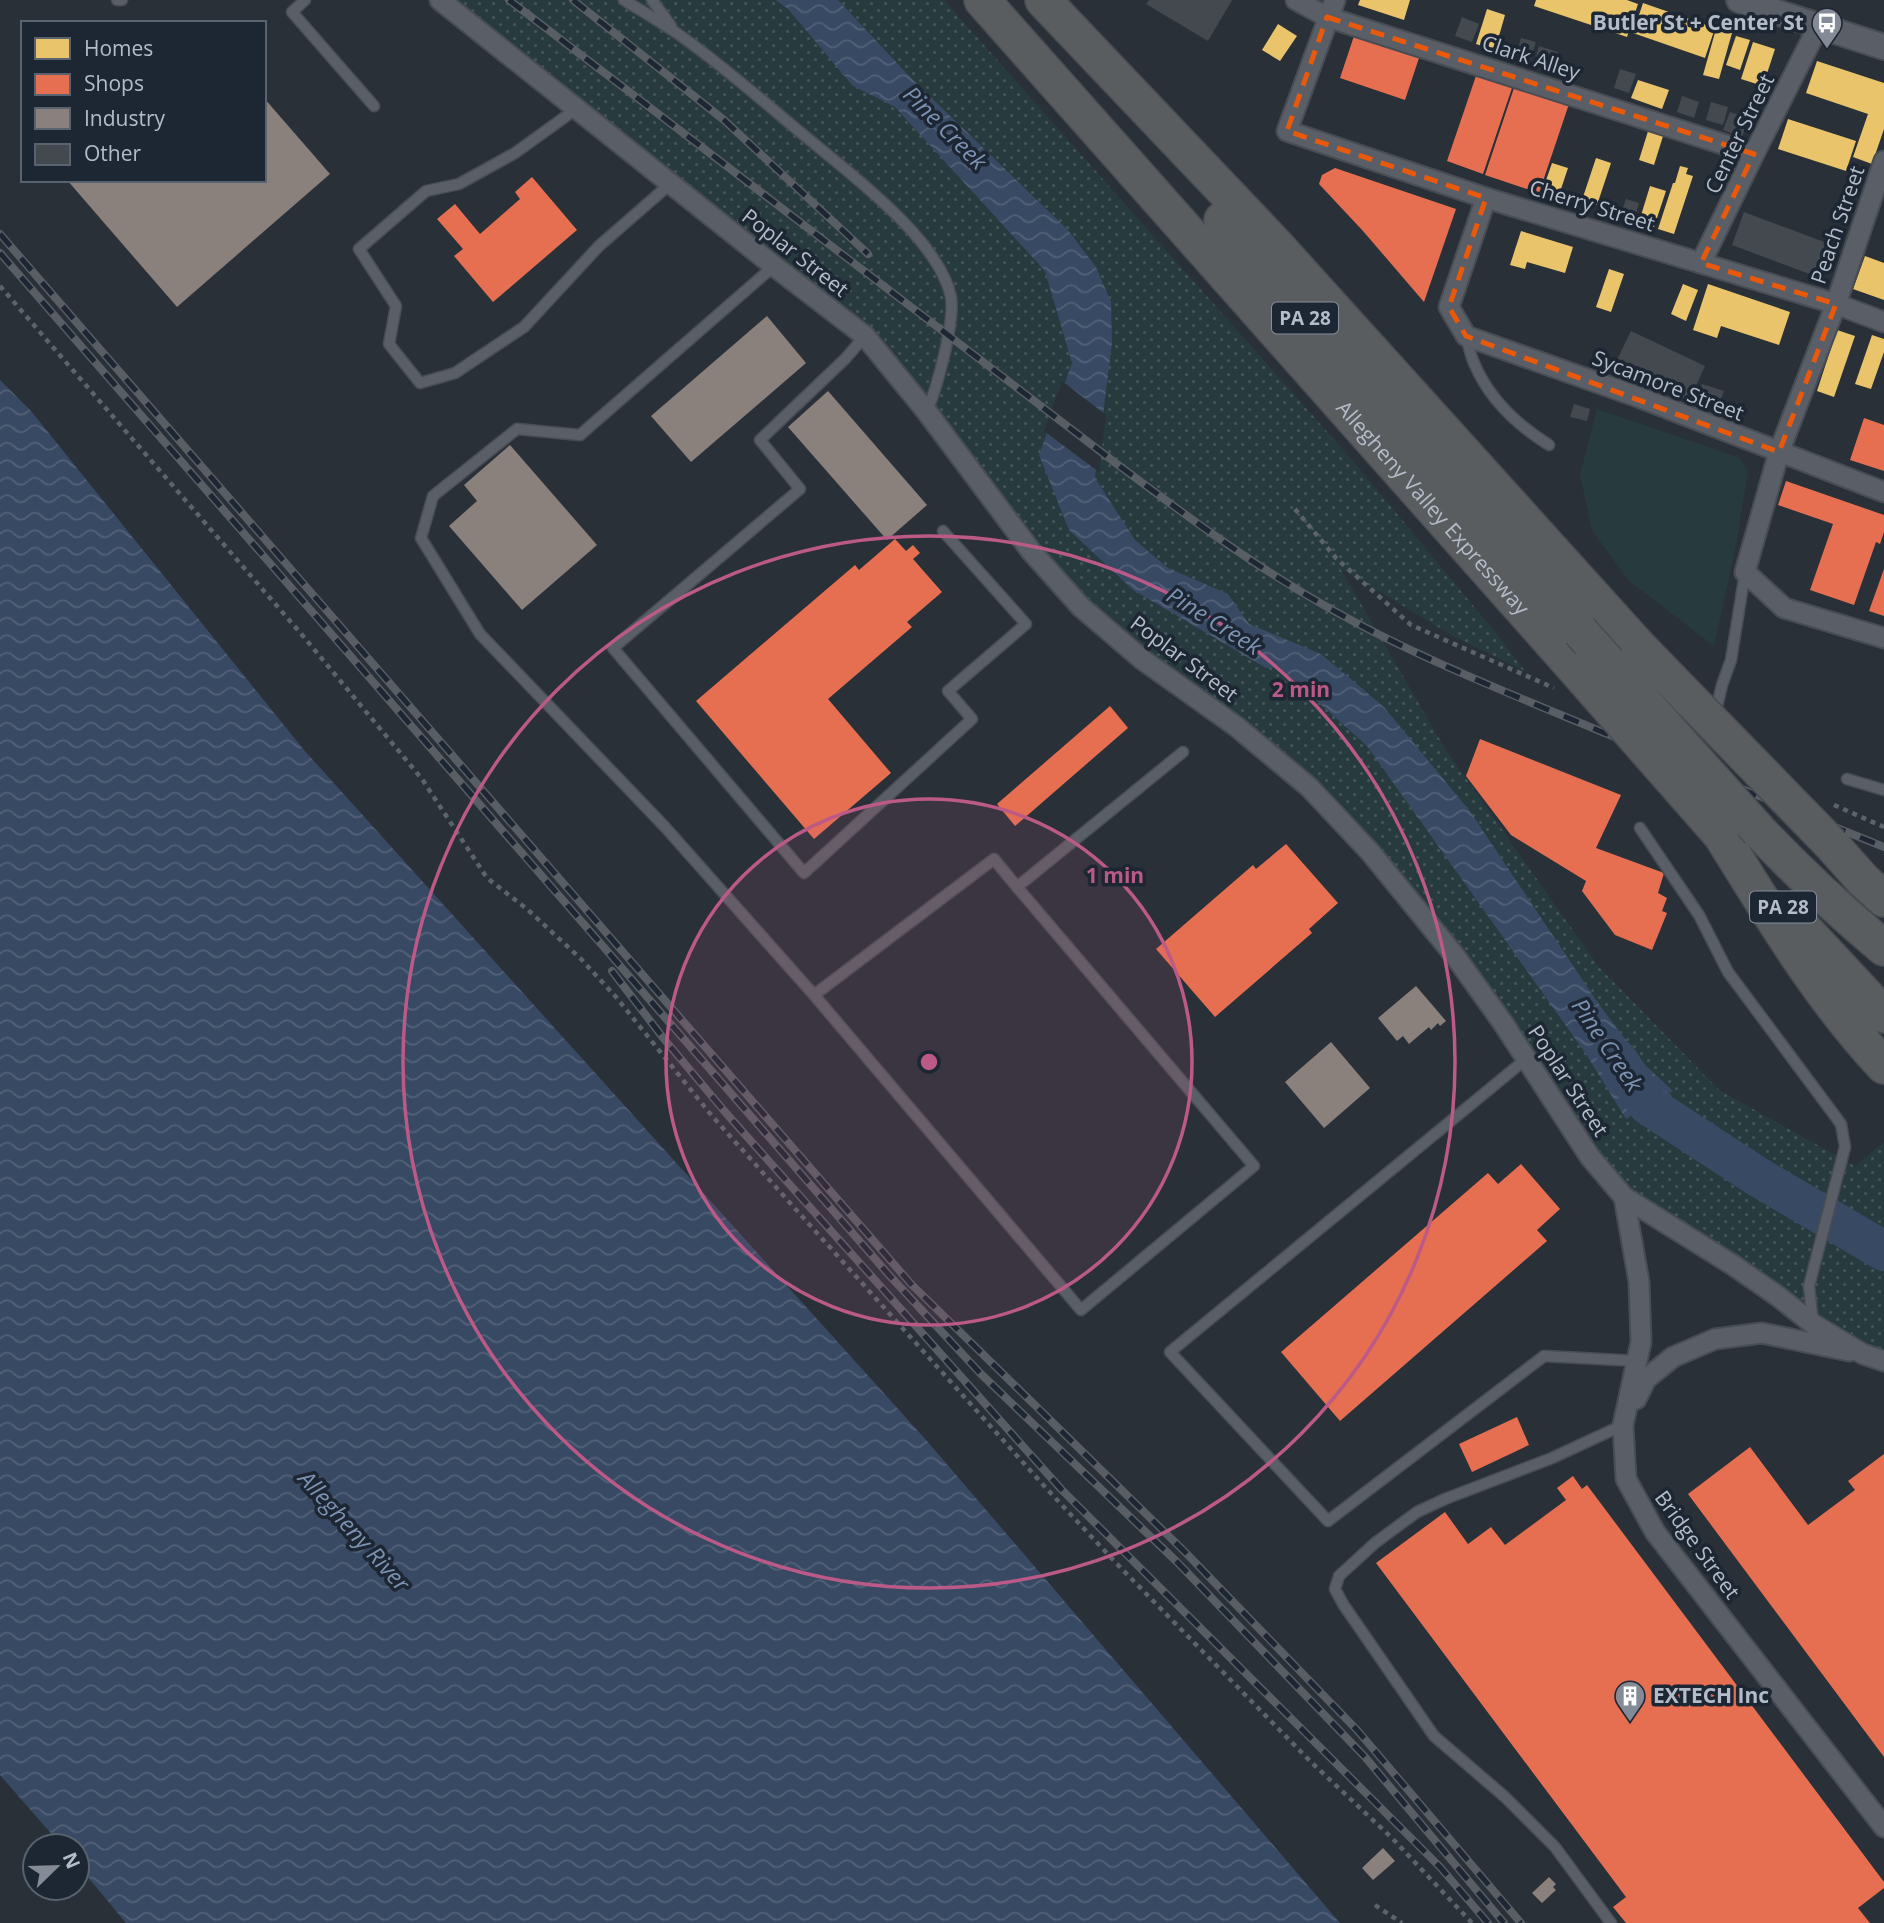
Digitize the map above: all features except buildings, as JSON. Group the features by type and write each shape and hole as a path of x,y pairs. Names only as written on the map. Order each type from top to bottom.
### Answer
{"highway":[{"name":"Allegheny Valley Expressway","path":"982,0 1793,918 1884,1015"},
{"name":"Allegheny Valley Expressway","path":"1035,0 1357,379 1759,831 1852,922 1884,948"},
{"path":"1043,0 1273,243 1639,647 1831,844 1883,884"},
{"path":"1721,835 1816,984 1884,1066"},
{"path":"1848,977 1884,1002"}],"street":[{"name":"Poplar Street","path":"440,0 865,336 927,412 1031,551 1081,607 1143,660 1237,727 1309,787 1362,844 1455,956 1503,1023 1590,1157 1624,1197 1733,1265 1813,1324 1863,1354 1884,1361"},
{"name":"Clark Alley","path":"1296,0 1331,8 1754,154"},
{"path":"1738,0 1884,47"},
{"name":"Cherry Street","path":"1331,8 1287,131 1486,198 1836,304 1884,322"},
{"name":"Center Street","path":"1702,263 1819,25"},
{"name":"Peach Street","path":"1745,572 1779,452 1836,304 1884,161"},
{"path":"1466,336 1448,307 1486,198"},
{"name":"Sycamore Street","path":"1466,336 1638,397 1884,492"},
{"path":"1745,572 1784,608 1884,638"},
{"name":"Bridge Street","path":"1624,1197 1639,1282 1641,1342 1623,1425 1626,1479 1655,1532 1884,1827"},
{"path":"1623,1425 1646,1379 1673,1357 1715,1339 1762,1333 1863,1354"}],"lane":[{"path":"305,0 292,12 374,106"},
{"path":"624,0 676,32 756,95 879,198 922,242 942,274 951,298 942,367 927,412"},
{"path":"652,0 676,32"},
{"path":"576,108 515,153 459,184 426,191 359,249 396,306 389,344 420,383 455,373 524,327 599,246 670,184"},
{"path":"774,266 580,435 517,429 433,496 421,538 480,634 665,827 814,995 1081,1310 1254,1166 994,859 814,995"},
{"path":"865,336 845,359 761,440 800,489 613,648 804,873 972,719 947,691 1026,624 943,531"},
{"path":"1466,336 1474,364 1496,402 1528,432 1549,446"},
{"path":"1709,738 1731,660 1745,572"},
{"path":"1017,887 1183,752"},
{"path":"1847,779 1884,790"},
{"path":"1640,828 1699,915 1728,972 1841,1124 1845,1147 1809,1286 1813,1324"},
{"path":"1526,1059 1170,1352 1328,1521 1544,1356 1637,1361"},
{"path":"1611,1923 1555,1847 1505,1797 1434,1736 1335,1589 1339,1576 1375,1543 1417,1512 1552,1458 1623,1425"}],"path":[{"path":"0,286 303,636 422,779 487,878 527,909 617,997 712,1116 1046,1488 1116,1563 1311,1762 1392,1838 1472,1923"},
{"path":"1295,509 1336,558 1411,625 1501,666"},
{"path":"1375,1905 1402,1923"}],"highlighted area":[{"path":"1327,17 1754,154 1701,263 1836,304 1779,452 1466,336 1449,307 1486,198 1287,131"}],"green space":[{"path":"440,0 944,0 1354,462 1525,671 1453,636 1340,568 1446,750 1599,967 1719,1090 1855,1166 1884,1142 1884,1361 1624,1197 1503,1023 1309,787 1081,607 865,336"},
{"path":"1597,409 1740,458 1748,472 1735,551 1714,646 1628,580 1592,530 1580,475"}],"water":[{"path":"776,0 838,0 912,79 1068,230 1096,267 1111,302 1112,343 1095,478 1135,540 1168,568 1228,594 1249,624 1321,654 1384,707 1469,810 1596,1000 1642,1062 1673,1091 1626,1119 1586,1054 1367,746 1279,667 1266,668 1133,590 1069,530 1039,455 1072,363 1045,271 895,107 853,86 788,9"},
{"name":"Allegheny River","path":"0,380 31,411 304,750 927,1441 1340,1923 126,1923 91,1881 91,1832 50,1832 0,1775"}],"pier":[{"path":"1062,381 1106,415 1099,472 1044,431"}],"waterway":[{"name":"Pine Creek","path":"1617,1059 1648,1105 1758,1177 1884,1251"}],"railway":[{"path":"509,0 1138,480 1215,536 1295,588 1388,639 1457,671 1884,847"},
{"path":"573,0 724,120 868,254"},
{"path":"0,234 911,1284 1185,1552 1357,1730 1521,1923"},
{"path":"0,253 889,1275 980,1373 1176,1561 1365,1757 1504,1923"},
{"path":"612,971 726,1113 1062,1490 1440,1867 1488,1923"}],"place":[{"name":"Butler St + Center St","path":"1827,50"},
{"name":"EXTECH Inc","path":"1630,1723"}]}
